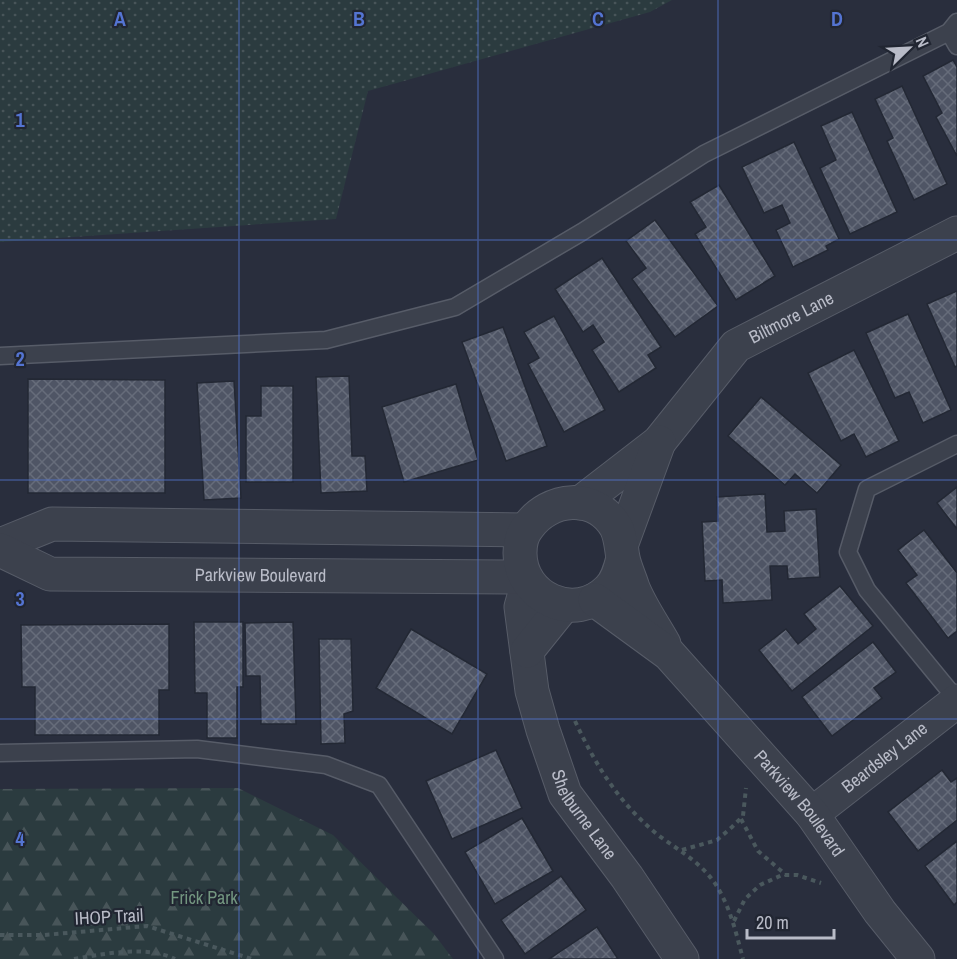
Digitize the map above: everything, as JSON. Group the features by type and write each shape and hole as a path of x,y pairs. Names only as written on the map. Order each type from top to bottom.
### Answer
{"street":[{"name":"Biltmore Lane","path":"659,442 736,346 957,233"},
{"path":"526,579 520,562 520,554 525,530 535,517 563,502 580,503 659,442"},
{"path":"527,651 579,603 609,590 619,575 622,550 659,442"},
{"name":"Parkview Boulevard","path":"580,503 594,507 606,515 615,526 634,590 669,654 812,814 879,912 918,959"},
{"path":"0,545 52,524 525,530"},
{"name":"Parkview Boulevard","path":"0,550 50,574 526,579 534,591 548,600 579,603 669,654"},
{"name":"Shelburne Lane","path":"526,579 521,607 532,691 565,794 627,878 682,959"},
{"name":"Beardsley Lane","path":"812,814 957,700"}],"lane":[{"path":"0,356 326,340 455,307 582,232 704,154 954,33"},
{"path":"957,444 867,489 848,552 867,590 957,700"},
{"path":"0,753 197,749 326,765 379,785 495,959"}],"path":[{"path":"573,715 591,756 611,787 632,812 659,836 702,868 715,883 733,922 743,959"},
{"path":"682,851 717,840 741,819 746,786"},
{"path":"741,819 758,851 786,875"},
{"path":"733,922 745,899 760,885 782,875 826,883"},
{"name":"IHOP Trail","path":"0,935 44,935 147,926 252,959"},
{"name":"IHOP Trail","path":"74,959 116,952 167,955 175,959"}],"green space":[{"path":"0,0 672,0 650,12 368,91 336,219 0,242"},
{"name":"Frick Park","path":"238,788 333,835 434,934 453,959 0,959 0,789"}],"building":[{"path":"953,60 957,67 957,156 936,117 942,113 923,76"},
{"path":"902,86 947,184 914,200 887,141 893,138 875,99"},
{"path":"852,112 897,212 850,234 820,168 836,160 821,126"},
{"path":"794,142 839,239 826,246 828,250 793,267 776,230 790,223 782,205 764,213 742,167"},
{"path":"719,185 775,276 736,300 695,234 706,227 690,202"},
{"path":"655,220 718,306 675,337 632,279 646,268 626,241"},
{"path":"602,258 661,347 648,355 656,368 619,392 592,350 604,342 593,325 583,332 555,289"},
{"path":"957,291 957,366 955,367 927,304"},
{"path":"908,314 951,410 923,423 909,392 895,398 866,333"},
{"path":"554,316 605,410 564,432 528,364 539,358 524,332"},
{"path":"503,327 547,446 506,461 462,342"},
{"path":"854,350 899,441 866,457 854,434 841,441 808,373"},
{"path":"349,376 352,456 365,456 367,491 321,493 316,377"},
{"path":"28,379 165,380 165,493 28,493"},
{"path":"234,381 241,498 204,500 197,383"},
{"path":"456,384 478,460 404,482 382,407"},
{"path":"261,386 293,386 293,482 246,482 246,416 261,416"},
{"path":"761,397 841,465 817,493 795,474 785,485 728,436"},
{"path":"957,487 957,529 937,503"},
{"path":"765,494 767,532 785,531 784,511 816,509 820,577 788,579 787,566 770,566 772,600 723,603 722,580 705,581 702,522 718,521 717,497"},
{"path":"924,530 957,573 957,631 948,638 906,583 917,575 898,550"},
{"path":"840,586 873,626 792,691 759,650 786,629 798,644 816,629 804,614"},
{"path":"194,622 243,622 243,687 237,687 237,738 207,738 207,693 195,693"},
{"path":"293,622 296,724 261,724 260,676 246,676 245,623"},
{"path":"169,624 169,690 159,690 159,735 35,735 35,687 22,687 21,625"},
{"path":"411,629 487,674 452,734 376,688"},
{"path":"319,639 351,639 353,711 344,714 345,743 321,744"},
{"path":"873,642 896,672 874,688 882,698 832,736 802,697"},
{"path":"496,750 522,808 452,839 426,781"},
{"path":"942,770 951,782 957,778 957,820 918,851 888,812"},
{"path":"522,818 553,871 495,904 465,852"},
{"path":"957,841 957,902 954,905 925,866"},
{"path":"561,876 586,910 525,954 501,920"},
{"path":"597,927 618,959 549,959"}]}
